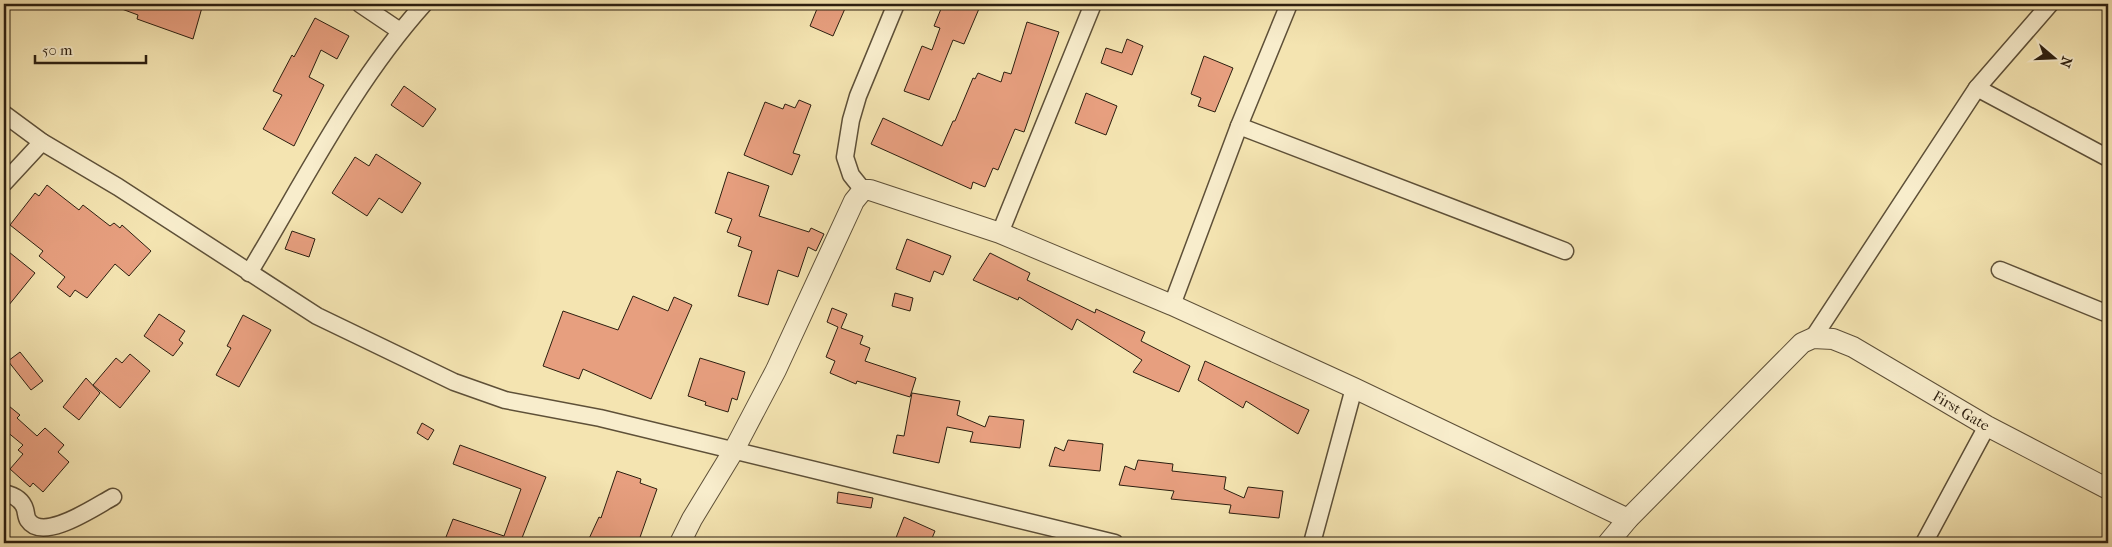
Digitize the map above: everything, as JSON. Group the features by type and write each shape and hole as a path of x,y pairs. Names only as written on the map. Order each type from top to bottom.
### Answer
{"street":[{"path":"360,4 400,30"},
{"path":"250,273 350,103 400,30 424,4"},
{"path":"896,4 850,120 845,157 850,175 864,190 877,191 1000,233 1172,305 1354,388 1628,519"},
{"path":"1000,233 1093,4"},
{"path":"1172,305 1239,126 1289,4"},
{"path":"1608,543 1628,519 1791,353 1802,343 1814,338 1977,88 2050,4"},
{"path":"1977,88 2108,158"},
{"path":"4,114 42,142 118,187 317,316 454,382 505,400 600,418 1115,543"},
{"path":"1239,126 1565,251"},
{"path":"4,184 42,142"},
{"path":"680,543 692,519 734,450 776,370 854,201 864,190"},
{"path":"2000,270 2108,314"},
{"name":"First Gate","path":"1814,338 1833,339 1853,347 1987,426 2108,489"},
{"path":"1312,543 1354,388"},
{"path":"1924,543 1987,426"},
{"path":"4,492 18,499 24,506 28,520 34,525 52,529 113,497"}],"building":[{"path":"112,4 203,4 193,39 137,19 138,15"},
{"path":"819,4 847,4 833,36 810,26"},
{"path":"943,4 981,4 964,44 953,40 929,100 904,91 922,46 932,50 940,28 934,26"},
{"path":"315,18 349,36 337,59 321,50 309,77 324,85 294,146 263,129 282,95 273,91"},
{"path":"1027,22 1059,32 1024,132 1015,129 998,170 993,168 985,187 973,182 971,189 871,144 883,118 942,146 973,78 975,79 978,73 1001,82 1004,72 1011,74"},
{"path":"1127,39 1143,46 1132,75 1101,63 1106,48 1122,53"},
{"path":"1204,56 1233,68 1215,112 1198,106 1201,98 1191,94"},
{"path":"404,86 436,109 423,127 391,105"},
{"path":"1086,93 1117,106 1106,135 1075,123"},
{"path":"799,100 811,105 793,153 800,155 792,175 744,155 765,102 783,109 785,104 795,108"},
{"path":"376,154 421,183 402,213 379,198 367,216 332,193 355,157 369,166"},
{"path":"728,172 769,186 759,216 809,232 811,228 824,234 816,251 808,247 798,277 778,270 768,305 738,296 752,251 738,246 741,237 727,232 732,219 715,213"},
{"path":"47,185 79,210 83,205 110,226 114,223 120,228 122,225 151,251 129,276 115,264 87,298 75,290 70,297 57,287 65,277 39,256 43,251 10,225 35,193 39,196"},
{"path":"292,231 315,239 309,257 285,249"},
{"path":"907,239 951,256 943,275 934,271 930,282 896,269"},
{"path":"4,248 35,273 4,311"},
{"path":"990,253 1030,273 1027,280 1095,313 1096,309 1145,332 1141,341 1190,366 1179,392 1133,372 1142,360 1077,319 1072,330 1019,297 1018,300 973,280"},
{"path":"895,293 913,298 910,311 892,306"},
{"path":"633,296 668,311 674,297 692,305 651,399 583,369 579,379 543,366 563,311 618,330"},
{"path":"832,308 847,314 841,328 863,336 860,344 870,348 865,361 916,378 910,397 857,381 856,384 830,373 835,361 826,357 838,327 827,322"},
{"path":"159,314 185,331 179,340 183,343 173,356 144,336"},
{"path":"243,315 271,330 239,387 216,375 231,348 227,346"},
{"path":"20,352 43,381 31,390 8,361"},
{"path":"130,354 150,371 120,408 93,385 116,358 122,363"},
{"path":"700,358 745,372 737,400 732,398 728,412 705,405 706,402 688,396"},
{"path":"1205,361 1309,410 1298,434 1246,401 1243,408 1198,380"},
{"path":"86,378 100,393 79,420 63,407"},
{"path":"912,393 960,401 957,415 985,427 989,416 1024,420 1020,448 970,442 973,432 947,427 939,463 893,453 897,435 904,436"},
{"path":"4,402 20,415 17,418 37,436 45,428 64,445 58,452 69,462 43,492 33,483 30,487 10,469 23,454 18,450 23,445 6,431 4,434"},
{"path":"422,423 434,430 428,440 417,433"},
{"path":"1068,440 1103,444 1100,471 1049,466 1055,447 1064,451"},
{"path":"460,445 546,477 520,543 464,543 446,537 453,519 504,536 521,489 453,464"},
{"path":"1138,460 1173,464 1172,471 1226,477 1224,489 1244,498 1248,487 1283,491 1279,518 1229,513 1231,505 1171,499 1174,491 1119,485 1125,466 1135,470"},
{"path":"617,471 641,479 640,483 657,489 638,543 587,543 599,517 601,518"},
{"path":"838,492 873,498 871,508 837,503"},
{"path":"904,517 935,531 930,543 894,543"}]}
